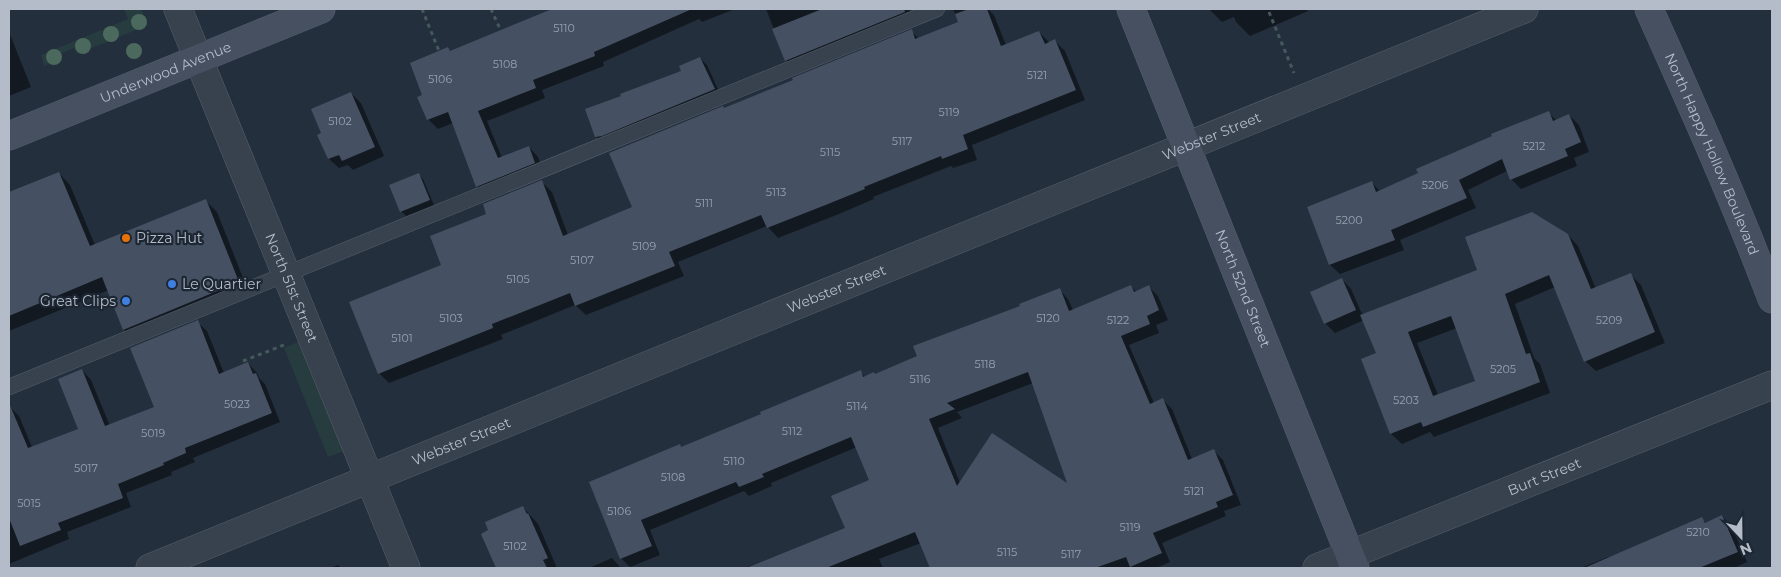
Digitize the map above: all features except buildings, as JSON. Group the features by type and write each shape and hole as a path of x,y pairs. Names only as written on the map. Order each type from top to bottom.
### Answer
{"street":[{"name":"North 51st Street","path":"178,9 406,568"},
{"name":"Underwood Avenue","path":"9,136 321,9"},
{"name":"North 52nd Street","path":"1131,9 1353,562"},
{"name":"Webster Street","path":"150,568 1524,9"},
{"name":"North Happy Hollow Boulevard","path":"1649,9 1747,231 1772,300"},
{"name":"Burt Street","path":"1317,568 1353,562 1772,385"}],"lane":[{"path":"9,387 937,9"}],"path":[{"path":"422,9 439,51"},
{"path":"491,9 500,29"},
{"path":"1269,12 1295,74"},
{"path":"243,361 290,343"}],"green space":[{"path":"124,9 141,9 148,25 77,54 74,48 59,54 61,59 44,66 41,55 128,19"},
{"path":"300,341 344,451 328,457 284,348"}],"place":[{"name":"Pizza Hut","path":"126,238"},
{"name":"Le Quartier","path":"172,284"},
{"name":"Great Clips","path":"126,301"}]}
